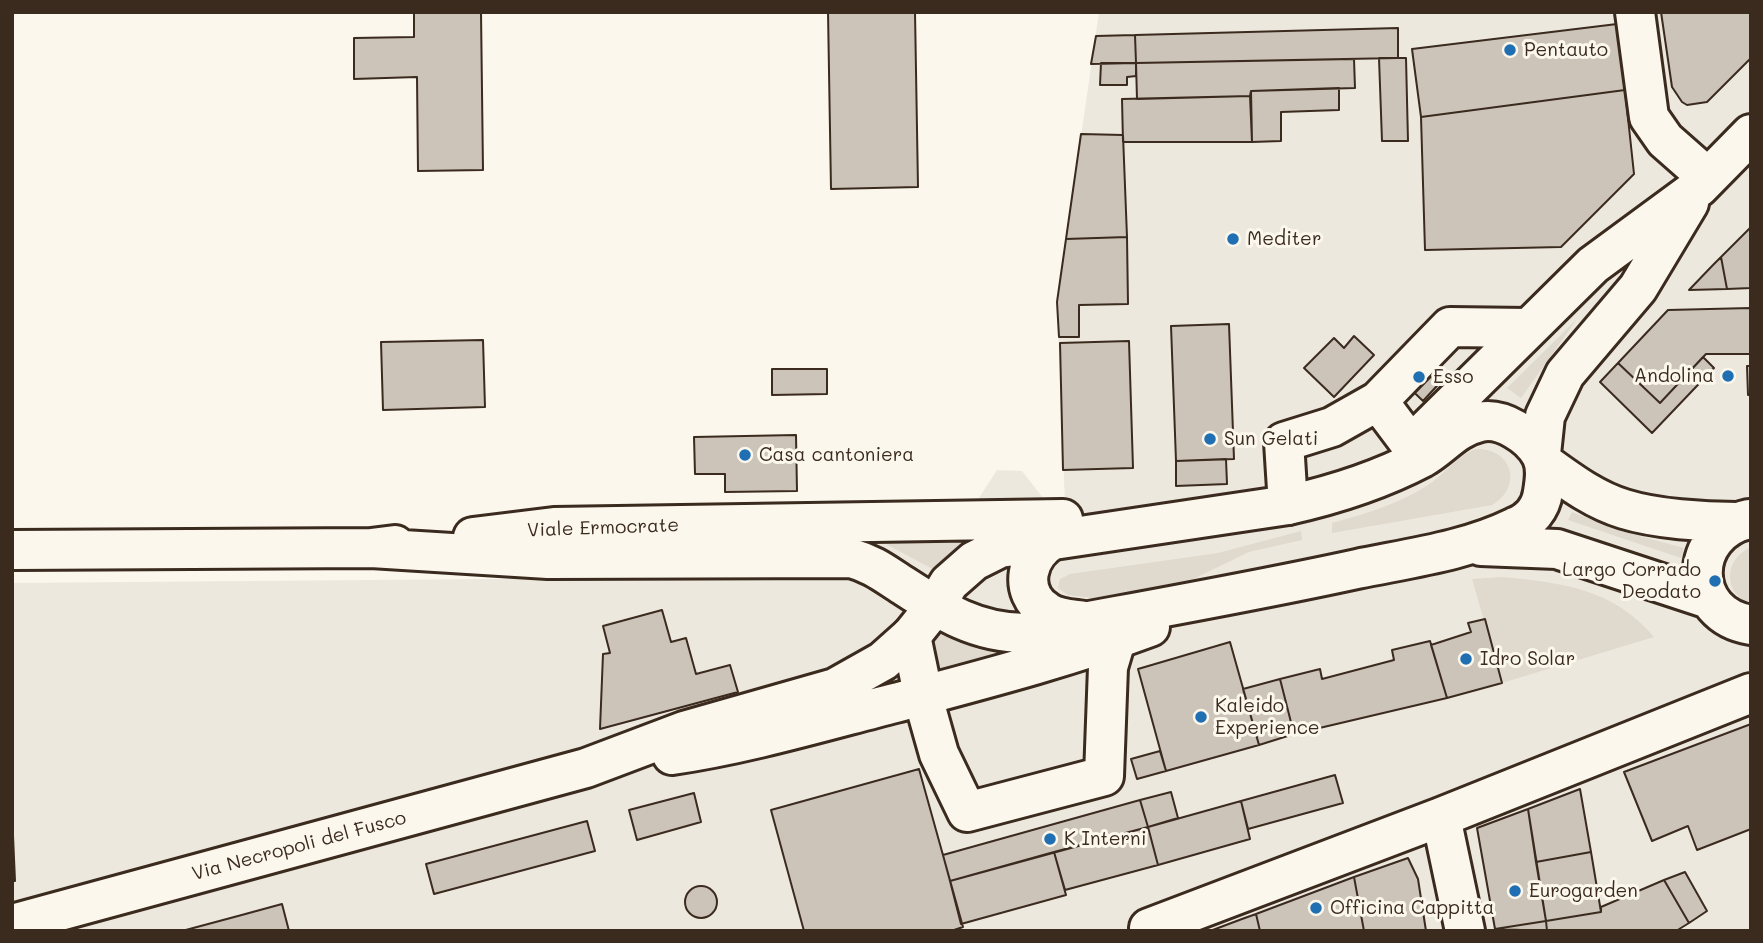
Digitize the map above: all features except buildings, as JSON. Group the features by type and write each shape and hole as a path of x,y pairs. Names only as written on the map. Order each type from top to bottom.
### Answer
{"main road":[{"path":"1635,12 1649,117 1665,140 1703,182"},
{"path":"1365,482 1411,445 1593,265 1703,182 1751,134"},
{"path":"371,548 548,559 851,558 871,564 968,624 1002,633 1025,633 1101,631 1235,595 1468,546 1518,526 1536,512 1545,477 1542,459 1545,416 1565,374 1638,288 1703,182"},
{"path":"1288,505 1283,442 1332,427 1378,401 1450,327 1528,328"},
{"path":"1378,401 1411,445"},
{"path":"586,768 684,731 835,688 883,661 911,636 949,583 974,561 1000,548 1288,505 1328,496 1424,456 1448,436 1483,421 1514,429 1528,439 1542,459 1575,486 1624,509 1700,522 1744,520"},
{"name":"Viale Ermocrate","path":"12,550 371,548 554,527 1194,519"},
{"path":"1735,621 1703,579 1704,559 1712,540 1719,533 1744,520"},
{"path":"1055,539 1039,549 1029,567 1031,593 1035,601 1049,613 1101,631"},
{"path":"1468,546 1557,548 1735,621"},
{"path":"895,580 907,608 923,695 939,754 967,812 1104,776 1108,667 1101,631"},
{"path":"586,768 725,747 923,695 1098,647 1101,631"},
{"path":"1150,931 1149,928 1441,817 1751,693"},
{"name":"Via Necropoli del Fusco","path":"12,924 586,768"},
{"path":"1441,817 1465,931"}],"shaded area":[{"path":"1099,12 1751,12 1751,931 12,931 12,583 846,576 838,508 975,504 997,470 1022,471 1047,503 1065,504 1057,302"},
{"path":"1577,319 1521,398 1507,388"},
{"path":"1476,449 1489,450 1498,455 1510,470 1508,489 1492,505 1332,533 1332,523 1405,498 1434,481 1463,456"},
{"path":"1572,512 1621,531 1684,548 1681,558 1568,520"},
{"path":"1301,531 1302,540 1249,552 1185,583 1092,598 1068,595 1058,588 1060,579 1070,574 1218,553"},
{"path":"857,532 999,532 940,573"},
{"path":"1751,547 1751,604 1735,592 1730,576 1736,559"},
{"path":"1502,577 1566,586 1604,598 1638,621 1654,637 1502,683 1472,579"},
{"path":"937,631 979,650 1028,654 931,679 925,651"}],"place":[{"name":"Pentauto","path":"1510,50"},
{"name":"Mediter","path":"1233,239"},
{"name":"Andolina","path":"1728,376"},
{"name":"Esso","path":"1419,377"},
{"name":"Sun Gelati","path":"1210,439"},
{"name":"Casa cantoniera","path":"745,455"},
{"name":"Largo Corrado Deodato","path":"1715,581"},
{"name":"Idro Solar","path":"1466,659"},
{"name":"Kaleido Experience","path":"1201,717"},
{"name":"K Interni","path":"1050,839"},
{"name":"Eurogarden","path":"1515,891"},
{"name":"Officina Cappitta","path":"1316,908"}]}
